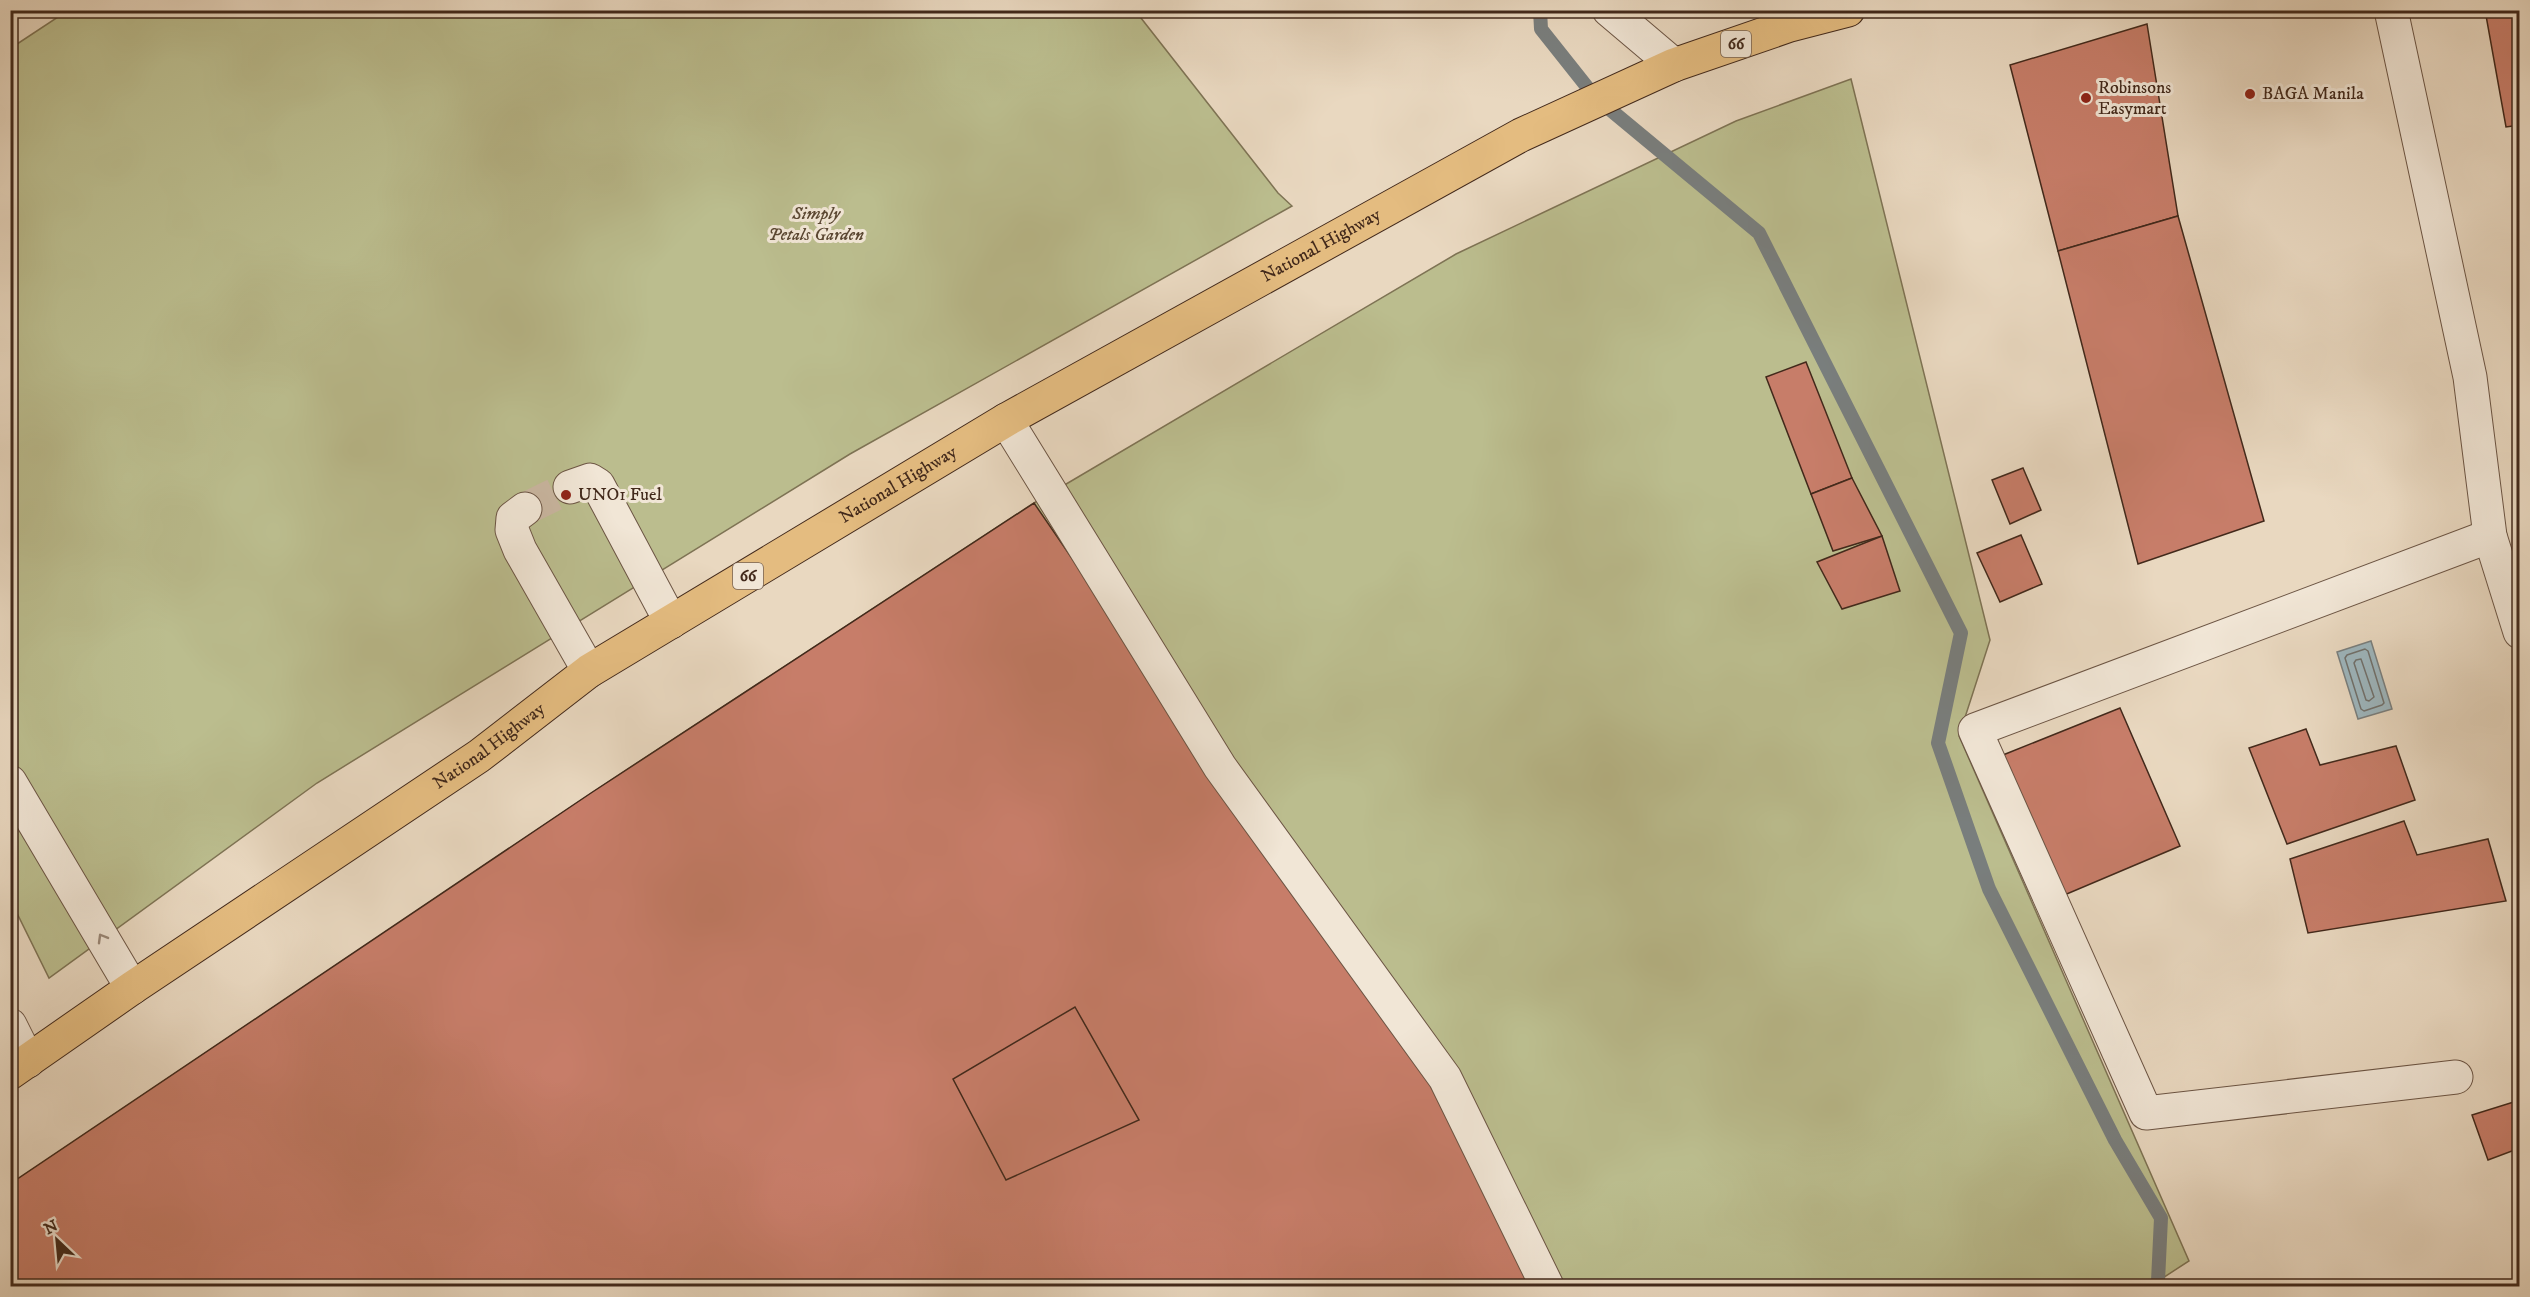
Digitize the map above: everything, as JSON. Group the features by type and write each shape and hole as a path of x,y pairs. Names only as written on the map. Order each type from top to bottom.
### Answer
{"main road":[{"name":"National Highway","path":"19,1067 132,988 479,756 589,671 1006,420 1521,135 1674,65 1787,18 1848,10"}],"street":[{"path":"1609,10 1674,65"},
{"path":"2391,10 2470,377 2490,536 2520,632"},
{"path":"1006,420 1220,767 1445,1078 1547,1287"},
{"path":"570,487 590,480 597,485 671,622"},
{"path":"525,509 513,518 512,530 520,550 589,671"},
{"path":"2456,1077 2146,1113 1975,730 2490,536"},
{"path":"10,782 132,988"},
{"path":"10,1025 19,1067"}],"green space":[{"name":"Simply Petals Garden","path":"67,11 1138,11 1141,18 1278,193 1292,206 850,454 317,783 49,978 11,901 11,48"},
{"path":"1851,79 1990,640 1959,736 2189,1261 2158,1281 2155,1286 11,1286 11,1184 608,782 1034,503 1456,254 1736,121"}],"water":[{"path":"2371,641 2392,709 2358,719 2337,652"}],"building":[{"path":"2485,10 2520,10 2520,125 2506,127"},
{"path":"2147,24 2178,216 2058,251 2010,65"},
{"path":"2178,216 2264,521 2138,564 2058,251"},
{"path":"1806,362 1852,478 1811,494 1766,377"},
{"path":"2023,468 2041,510 2010,524 1992,480"},
{"path":"1852,478 1882,536 1833,551 1811,494"},
{"path":"1034,503 1407,1046 1497,1197 1532,1286 10,1286 10,1184 591,793"},
{"path":"2021,535 2042,584 2000,602 1977,553"},
{"path":"1882,536 1900,591 1842,609 1817,562"},
{"path":"2120,708 2180,846 2062,896 2003,755"},
{"path":"2306,729 2320,765 2396,746 2415,800 2287,844 2249,748"},
{"path":"2404,821 2417,855 2488,839 2506,901 2308,933 2290,859"},
{"path":"1075,1007 1139,1120 1006,1180 953,1079"},
{"path":"2520,1100 2520,1148 2488,1160 2472,1115"}],"waterway":[{"path":"1540,10 1541,29 1595,97 1759,233 1961,633 1938,743 1989,889 2115,1140 2161,1218 2158,1281 2155,1286"}],"tunnel":[{"path":"525,509 570,487"}],"place":[{"name":"BAGA Manila","path":"2250,94"},
{"name":"Robinsons Easymart","path":"2086,98"},
{"name":"UNO1 Fuel","path":"566,495"}]}
